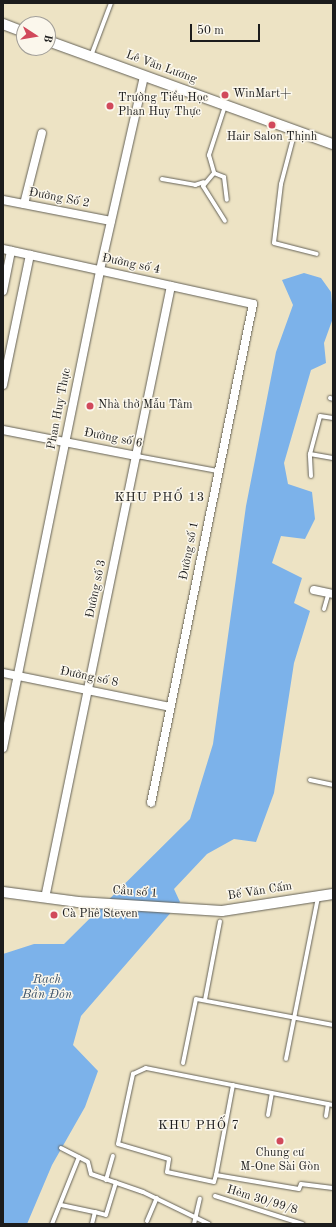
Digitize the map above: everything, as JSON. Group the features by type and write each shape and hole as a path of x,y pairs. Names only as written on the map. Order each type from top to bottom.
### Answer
{"street":[{"path":"3,24 16,29"},
{"name":"Lê Văn Lương","path":"56,44 333,144"},
{"name":"Phan Huy Thực","path":"3,748 100,270 144,76"},
{"path":"24,204 42,133"},
{"name":"Đường Số 2","path":"3,200 111,221"},
{"path":"3,291 7,250"},
{"name":"Đường số 4","path":"7,250 253,304"},
{"path":"3,385 30,255"},
{"name":"Đường số 3","path":"45,898 171,286"},
{"name":"Đường số 1","path":"151,803 253,304"},
{"name":"Đường số 6","path":"3,430 137,456"},
{"path":"314,590 331,593"},
{"name":"Đường số 8","path":"3,673 170,707"},
{"path":"3,892 45,898"},
{"name":"Bế Văn Cấm","path":"190,910 222,911 333,894"},
{"name":"Cầu số 1","path":"45,898 78,902 190,910"}],"lane":[{"path":"91,57 111,3"},
{"path":"225,105 208,155 214,173 224,177 227,200"},
{"path":"295,131 281,184 274,243 317,254"},
{"path":"162,179 195,185 204,182 214,173"},
{"path":"204,182 204,189 225,221"},
{"path":"311,476 310,454 320,416 333,418"},
{"path":"310,454 333,458"},
{"name":"Đường số 6","path":"137,456 218,472"},
{"path":"324,609 331,593"},
{"path":"310,780 333,785"},
{"path":"286,1059 319,895"},
{"path":"205,1000 220,921"},
{"path":"183,1063 196,998 333,1025"},
{"path":"233,1085 214,1182 167,1172 169,1159 136,1151 118,1144 116,1139 133,1074 146,1068 331,1104 326,1116"},
{"path":"268,1114 272,1093"},
{"path":"61,1148 88,1162 91,1174 157,1198 195,1219 209,1224"},
{"path":"106,1180 113,1156"},
{"path":"52,1224 61,1205 79,1157"},
{"path":"216,1175 299,1189 300,1184 333,1188"},
{"path":"61,1205 106,1215 116,1183"},
{"name":"Hẻm 30/99/8","path":"215,1196 303,1224"},
{"path":"147,1221 157,1198"},
{"path":"194,1224 200,1199"},
{"path":"92,1224 95,1212"}],"water":[{"name":"Rạch Bần Đôn","path":"304,273 321,278 331,292 333,318 324,343 326,363 311,370 284,463 288,484 312,492 315,519 305,539 281,536 272,563 302,578 294,603 310,611 294,663 274,793 256,842 234,839 207,854 174,889 180,902 81,1016 73,1045 98,1071 85,1107 52,1165 27,1224 3,1224 3,954 34,944 64,944 190,819 213,744 246,506 276,352 293,305 282,280"}],"place":[{"name":"WinMart+","path":"225,95"},
{"name":"Trường Tiểu Học Phan Huy Thực","path":"110,106"},
{"name":"Hair Salon Thịnh","path":"272,125"},
{"name":"Nhà thờ Mẫu Tâm","path":"90,406"},
{"name":"Cà Phê Steven","path":"54,915"},
{"name":"Chung cư M-One Sài Gòn","path":"280,1141"}],"district":[{"name":"KHU PHỐ 13","path":"160,498"},
{"name":"KHU PHỐ 7","path":"199,1126"}]}
